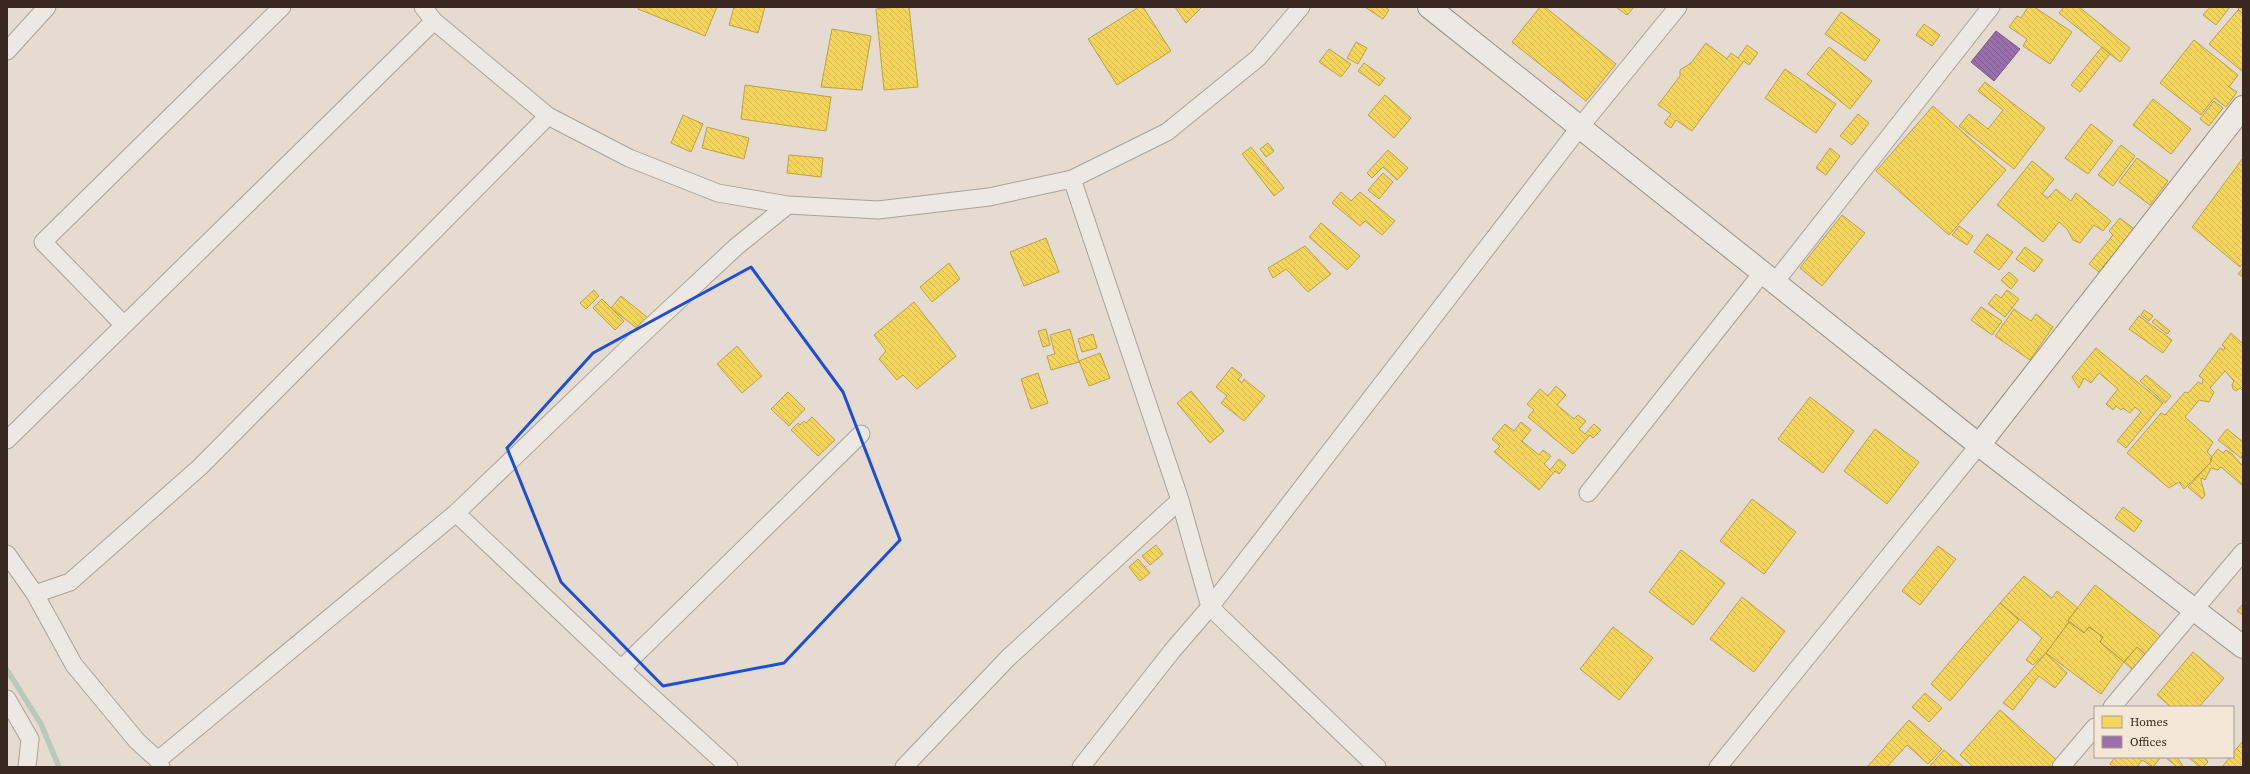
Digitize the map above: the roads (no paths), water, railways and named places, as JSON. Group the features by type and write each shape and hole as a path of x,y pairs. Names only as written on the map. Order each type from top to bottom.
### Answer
{"street":[{"path":"7,51 47,7"},
{"path":"123,324 44,242 282,7"},
{"path":"423,7 434,20 548,116 629,158 718,193 788,205 878,210 989,197 1072,179 1167,132 1258,58 1301,7"},
{"path":"1429,7 1979,445 2195,609 2243,648"},
{"path":"1081,767 1172,651 1210,607 1580,127 1678,7"},
{"path":"1588,493 1769,277 1991,7"},
{"path":"7,440 123,324 434,20"},
{"path":"1718,767 1979,445 2243,107"},
{"path":"35,594 70,582 200,467 548,116"},
{"path":"1072,179 1180,500 1210,607 1376,767"},
{"path":"7,554 35,594 74,664 137,741 159,764 456,513 737,246 788,205"},
{"path":"621,669 861,434"},
{"path":"904,767 1008,658 1180,500"},
{"path":"456,513 621,669 729,767"},
{"path":"2113,706 2243,552"},
{"path":"7,699 30,739 27,767"},
{"path":"2060,767 2094,728"}],"waterway":[{"path":"7,670 41,724 59,767"}]}
